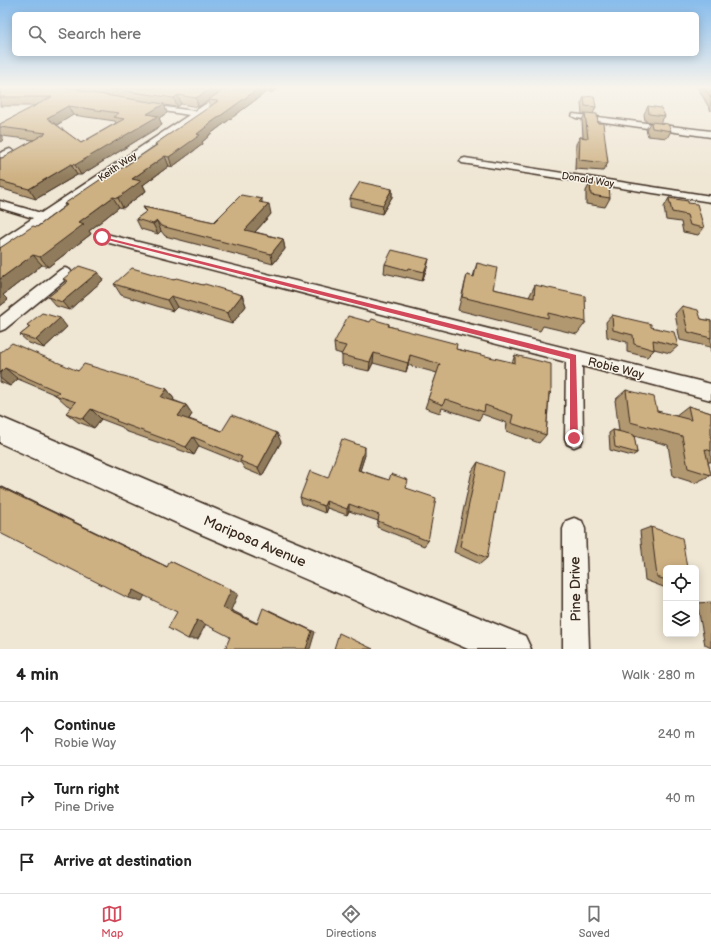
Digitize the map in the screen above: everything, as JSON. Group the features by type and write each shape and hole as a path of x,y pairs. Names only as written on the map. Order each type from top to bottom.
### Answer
{"street":[{"name":"Keith Way","path":"0,246 187,118"},
{"path":"593,118 711,134"},
{"path":"0,157 10,152"},
{"name":"Donald Way","path":"466,161 711,198"},
{"path":"0,204 42,217"},
{"name":"Robie Way","path":"102,237 711,392"},
{"path":"0,325 65,272"},
{"path":"574,357 574,438"},
{"name":"Mariposa Avenue","path":"0,430 212,522 512,649"},
{"name":"Pine Drive","path":"574,529 576,649"}],"building":[{"path":"11,118 47,118 81,143 124,119 120,118 154,118 75,165 71,164 29,189 0,181 0,158 46,133 0,127 0,124"},
{"path":"193,118 217,118 197,134 200,135 169,157 165,156 132,179 141,181 118,198 113,197 79,222 84,224 40,257 33,255 0,279 0,248 33,226 37,227 67,205 64,204 110,173 113,174 157,145 155,144"},
{"path":"586,118 597,118 598,123 603,123 608,163 579,160 580,137 588,138"},
{"path":"651,122 668,124 671,131 652,128"},
{"path":"360,182 392,189 383,205 350,198"},
{"path":"590,183 609,186 610,198 591,195"},
{"path":"241,195 262,199 259,202 269,204 245,230 283,239 271,254 161,226 157,221 153,224 136,219 147,211 143,207 214,222"},
{"path":"669,198 697,204 704,228 690,225 687,215 672,212"},
{"path":"392,250 429,259 424,272 408,268 407,270 385,264"},
{"path":"477,263 497,268 493,289 534,298 535,285 585,296 586,322 548,313 548,318 462,297 467,275 474,277"},
{"path":"79,266 98,272 62,302 48,297 68,281 63,279"},
{"path":"132,268 174,280 176,278 203,285 205,284 242,295 228,313 171,296 167,300 114,284"},
{"path":"682,306 698,310 701,319 711,321 711,338 688,332"},
{"path":"42,313 60,318 36,340 20,335 30,327 27,325"},
{"path":"612,315 651,324 651,327 674,332 678,346 653,340 654,350 634,344 633,335 613,330"},
{"path":"348,316 370,322 372,319 389,324 388,326 457,344 456,349 515,363 515,355 551,364 551,393 549,392 546,435 511,423 513,415 485,405 484,412 445,399 443,405 428,399 440,364 410,355 408,363 374,353 370,362 341,355 346,346 334,343"},
{"path":"12,343 78,371 84,364 167,389 161,397 186,405 178,416 222,431 232,415 277,433 258,468 240,461 242,457 193,437 186,447 116,421 117,420 91,409 83,419 66,413 76,402 55,395 59,392 5,368 0,373 0,352"},
{"path":"626,390 654,397 657,411 691,420 688,406 711,413 711,451 705,449 711,475 688,468 682,436 630,422"},
{"path":"613,430 634,435 637,453 615,447"},
{"path":"342,439 365,447 358,470 389,480 391,474 408,480 406,488 436,498 428,541 378,521 379,515 349,504 347,509 326,501 324,506 300,497 310,471 328,478"},
{"path":"478,462 503,472 487,558 460,546"},
{"path":"0,487 167,567 170,561 231,590 223,608 257,624 263,608 312,631 306,649 225,649 230,637 197,620 188,639 168,628 177,612 133,590 128,598 0,533"},
{"path":"651,527 682,538 686,565 663,565 663,579 657,577"},
{"path":"339,633 373,649 334,649"}],"route":[{"path":"102,237 574,357 574,438"}]}
